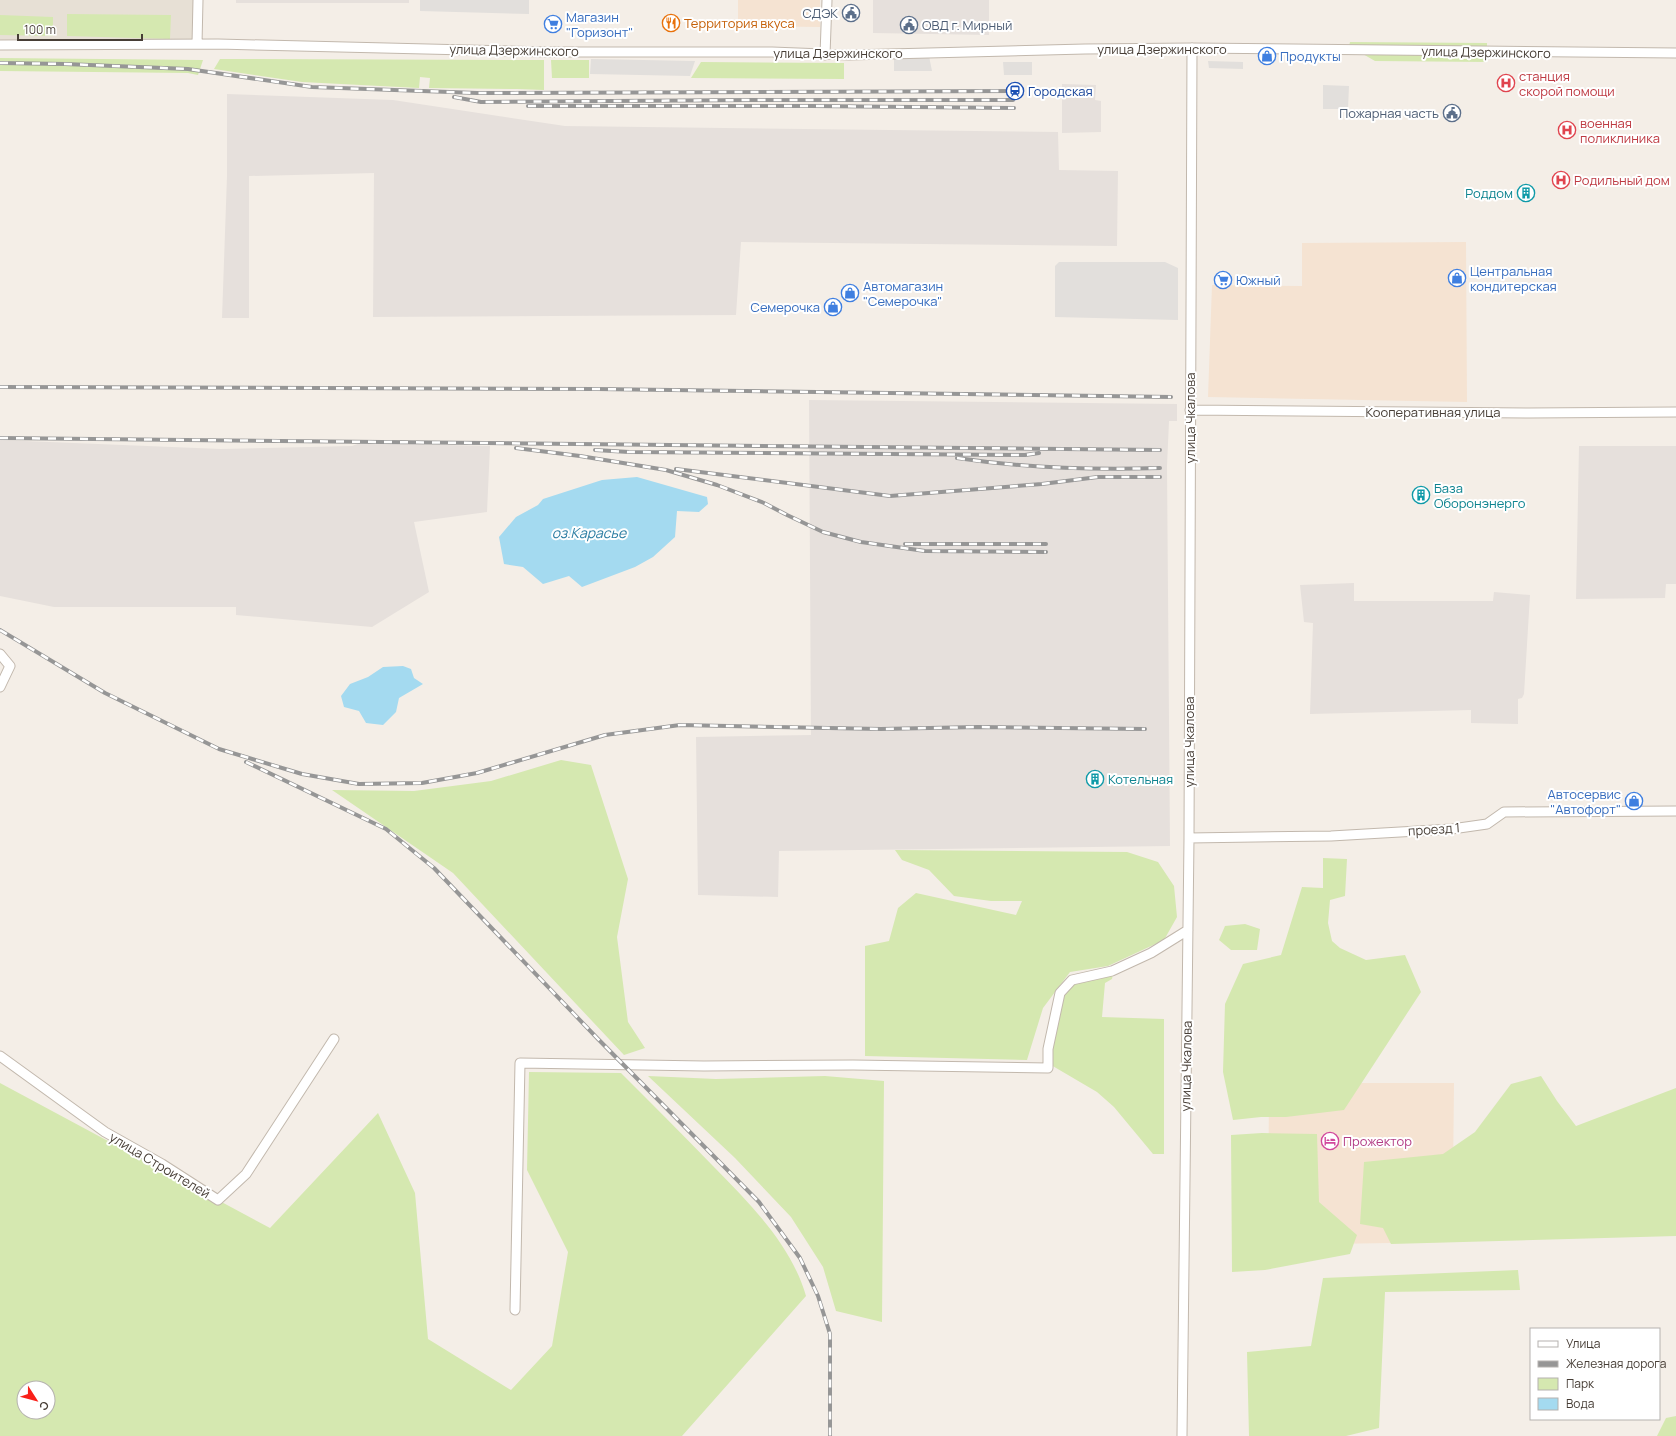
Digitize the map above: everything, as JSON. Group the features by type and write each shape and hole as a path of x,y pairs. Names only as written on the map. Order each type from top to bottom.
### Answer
{"street":[{"path":"197,44 198,0"},
{"path":"825,55 827,0"},
{"name":"улица Дзержинского","path":"0,45 197,44 344,46 547,52 772,52 825,55 1192,48 1676,53"},
{"name":"улица Чкалова","path":"1182,1436 1188,930 1192,48"},
{"name":"Кооперативная улица","path":"1190,410 1529,413 1676,412"},
{"path":"0,654 10,666 0,686"},
{"name":"проезд 1","path":"1188,838 1331,836 1452,828 1487,824 1504,812 1676,811"},
{"path":"515,1310 520,1063 704,1066 854,1065 1048,1068 1048,1049 1060,993 1072,980 1112,971 1151,953 1188,930"},
{"name":"улица Строителей","path":"0,1056 105,1132 162,1164 218,1200 246,1174 334,1039"}],"shaded area":[{"path":"0,0 199,0 199,43 0,40"},
{"path":"236,0 409,0 409,3 236,3"},
{"path":"420,0 529,0 529,14 420,11"},
{"path":"738,0 820,0 820,27 738,26"},
{"path":"873,0 989,0 989,35 873,33"},
{"path":"929,56 932,71 894,71 894,59"},
{"path":"591,59 695,61 690,76 590,74"},
{"path":"1208,61 1243,62 1243,69 1209,68"},
{"path":"1003,62 1032,62 1032,75 1004,75"},
{"path":"1062,84 1096,85 1095,100 1101,101 1101,132 1062,133"},
{"path":"1323,85 1349,86 1348,109 1323,109"},
{"path":"227,94 393,100 565,126 1058,132 1059,170 1118,171 1117,246 741,242 736,315 373,317 374,173 249,176 249,318 222,318 227,176"},
{"path":"1466,242 1467,402 1208,397 1212,285 1302,286 1302,243"},
{"path":"1059,262 1165,262 1178,268 1178,320 1055,317 1055,266"},
{"path":"809,400 1177,404 1177,421 1169,421 1167,466 1170,846 779,851 778,897 698,895 696,737 811,735"},
{"path":"0,440 221,449 352,446 360,443 490,446 487,512 414,522 429,592 372,627 236,615 236,607 54,607 0,596"},
{"path":"1579,446 1676,446 1676,584 1666,584 1665,598 1576,599"},
{"path":"1354,583 1354,601 1493,601 1494,592 1530,595 1524,694 1522,698 1518,699 1518,724 1471,723 1471,710 1310,714 1313,623 1304,622 1300,585"},
{"path":"1269,1083 1454,1083 1453,1176 1450,1242 1268,1245"}],"green space":[{"path":"67,14 171,15 170,39 67,36"},
{"path":"0,15 53,17 53,36 0,35"},
{"path":"1350,42 1487,43 1487,62 1375,61 1349,46"},
{"path":"0,58 203,60 198,75 188,73 0,71"},
{"path":"220,59 544,60 544,90 429,88 430,78 420,77 419,88 302,82 214,69"},
{"path":"551,60 589,60 589,78 552,78"},
{"path":"701,62 844,63 844,79 691,78"},
{"path":"561,760 591,765 628,879 617,937 628,1022 645,1048 624,1055 453,873 332,790 414,791 491,781"},
{"path":"895,850 1127,852 1158,862 1174,886 1177,917 1164,940 1108,966 1070,972 1043,1008 1027,1060 865,1056 865,946 889,941 898,908 916,893 1016,915 1022,901 991,901 954,896 929,870 902,860"},
{"path":"1323,858 1347,859 1345,896 1330,900 1328,923 1332,941 1340,948 1366,960 1405,955 1421,992 1344,1110 1286,1117 1261,1117 1233,1120 1223,1072 1225,1004 1243,964 1281,955 1302,887 1323,888"},
{"path":"1245,924 1260,929 1257,950 1231,950 1219,940 1225,926"},
{"path":"1113,974 1112,979 1105,983 1102,1017 1164,1019 1164,1154 1153,1154 1114,1107 1097,1092 1051,1065 1052,1041 1062,996 1074,983"},
{"path":"529,1072 621,1073 755,1210 780,1242 799,1277 806,1296 682,1436 0,1436 0,1083 270,1228 378,1113 415,1193 428,1339 511,1390 552,1346 568,1252 527,1170"},
{"path":"648,1076 716,1079 825,1076 884,1081 882,1322 836,1311 823,1267 791,1217 735,1158"},
{"path":"1541,1076 1557,1101 1576,1126 1676,1088 1676,1236 1391,1244 1383,1228 1360,1224 1364,1162 1443,1154 1475,1132 1511,1084"},
{"path":"1262,1133 1317,1134 1319,1202 1357,1235 1350,1254 1265,1270 1232,1272 1231,1135"},
{"path":"1518,1270 1520,1290 1385,1292 1379,1428 1346,1436 1249,1436 1247,1352 1311,1346 1323,1278"},
{"path":"1676,1416 1676,1436 1657,1436 1666,1418"}],"water":[{"name":"оз.Карасье","path":"637,477 707,497 708,504 699,512 677,511 675,537 653,557 635,567 582,587 569,576 543,584 523,567 504,564 499,537 516,517 538,505 543,499 602,480"},
{"path":"403,666 411,669 414,678 423,684 399,698 396,712 383,725 366,723 359,711 344,707 341,696 350,684 368,677 383,667"}],"railway":[{"path":"0,63 188,69 312,87 477,93 1015,91"},
{"path":"454,97 481,102 1013,100"},
{"path":"528,106 1014,108"},
{"path":"0,387 597,389 1171,397"},
{"path":"0,438 1160,450"},
{"path":"516,448 580,456 666,470 717,485 764,503 823,532 861,542 925,551 1046,552"},
{"path":"595,450 629,452 1025,455 1039,453"},
{"path":"957,458 1058,468 1160,468"},
{"path":"676,469 890,496 1042,484 1098,477 1160,477"},
{"path":"905,544 1046,544"},
{"path":"0,630 105,693 219,749 302,774 359,784 422,783 477,773 605,735 680,725 881,729 978,727 1145,729"},
{"path":"246,762 386,829 434,868 598,1039 759,1202 800,1258 818,1296 830,1334 830,1436"}],"place":[{"name":"СДЭК","path":"851,13"},
{"name":"Территория вкуса","path":"671,23"},
{"name":"Магазин \"Горизонт\"","path":"553,24"},
{"name":"ОВД г. Мирный","path":"909,25"},
{"name":"Продукты","path":"1267,56"},
{"name":"станция скорой помощи","path":"1506,83"},
{"name":"Городская","path":"1015,91"},
{"name":"Пожарная часть","path":"1452,113"},
{"name":"военная поликлиника","path":"1567,130"},
{"name":"Родильный дом","path":"1561,180"},
{"name":"Роддом","path":"1526,193"},
{"name":"Центральная кондитерская","path":"1457,278"},
{"name":"Южный","path":"1223,280"},
{"name":"Автомагазин \"Семерочка\"","path":"850,293"},
{"name":"Семерочка","path":"833,307"},
{"name":"База Оборонэнерго","path":"1421,495"},
{"name":"Котельная","path":"1095,779"},
{"name":"Автосервис \"Автофорт\"","path":"1634,801"},
{"name":"Прожектор","path":"1330,1141"}]}
